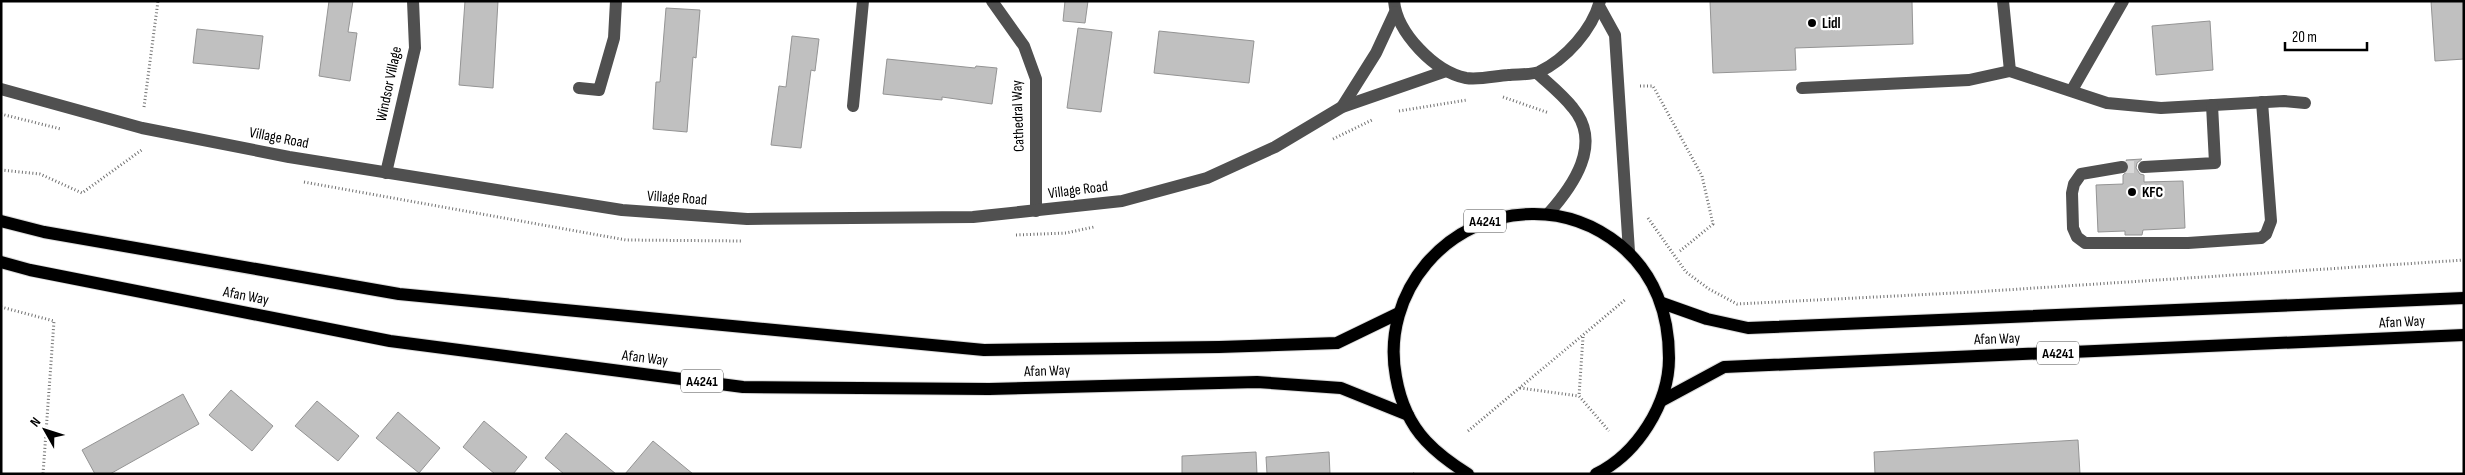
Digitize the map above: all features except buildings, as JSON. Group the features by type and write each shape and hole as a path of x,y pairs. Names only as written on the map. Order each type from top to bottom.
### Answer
{"main road":[{"name":"A4241","path":"1468,474 1447,461 1425,440 1408,415 1399,391 1394,365 1394,339 1399,313 1411,283 1431,257 1455,236 1485,221 1516,214 1548,214 1571,218 1592,226 1629,252 1648,276 1662,303 1669,335 1669,369 1661,401 1647,428 1627,452 1600,473"},
{"name":"Afan Way","path":"1,221 44,232 399,294 984,350 1219,347 1337,343 1399,313"},
{"name":"Afan Way","path":"1,262 30,270 390,341 743,387 989,389 1257,382 1341,388 1408,415"},
{"name":"Afan Way","path":"1662,303 1707,319 1748,328 2464,298"},
{"name":"Afan Way","path":"1661,401 1724,367 2464,335"}],"street":[{"name":"Windsor Village","path":"386,173 415,48 413,1"},
{"path":"579,88 599,90 614,38 616,1"},
{"path":"853,106 863,1"},
{"name":"Cathedral Way","path":"992,1 1024,46 1036,79 1036,212"},
{"path":"2003,1 2010,71"},
{"path":"2072,90 2123,1"},
{"path":"1395,6 1414,44 1446,71 1468,78 1538,72 1562,57 1584,34 1600,4"},
{"path":"1600,4 1615,35 1629,252"},
{"name":"Village Road","path":"1342,107 1376,53 1395,6"},
{"name":"Village Road","path":"1,89 142,128 289,158 622,210 747,219 974,217 1036,212 1122,201 1207,178 1275,147 1342,107 1446,71"},
{"path":"1802,88 1968,80 2010,71 2107,103 2162,108 2262,102 2305,104"},
{"path":"1538,72 1574,108 1582,124 1585,147 1581,166 1569,191 1548,214"},
{"path":"2122,167 2081,174 2074,184 2072,193 2073,228 2076,237 2085,243 2188,243 2260,238 2266,234 2271,221 2262,102"},
{"path":"2144,167 2215,163 2212,105"}],"path":[{"path":"142,128 158,1"},
{"path":"1618,85 1653,86 1702,176 1713,224 1680,251"},
{"path":"1640,86 1640,94"},
{"path":"1497,96 1555,115 1574,108"},
{"path":"1390,112 1468,100"},
{"path":"1,114 63,129"},
{"path":"1328,141 1381,116"},
{"path":"1,170 40,174 82,192 146,147 137,145"},
{"path":"296,180 626,240 751,241"},
{"path":"1648,208 1648,218 1686,272 1709,289 1737,304 1974,292 2464,260"},
{"path":"1007,235 1066,233 1104,224"},
{"path":"1468,431 1626,299"},
{"path":"1,307 54,321 43,474"},
{"path":"1579,396 1583,336"},
{"path":"1520,388 1579,396 1609,431"}],"tunnel":[{"path":"2122,167 2144,167"}],"place":[{"name":"Lidl","path":"1812,23"},
{"name":"KFC","path":"2132,192"}]}
